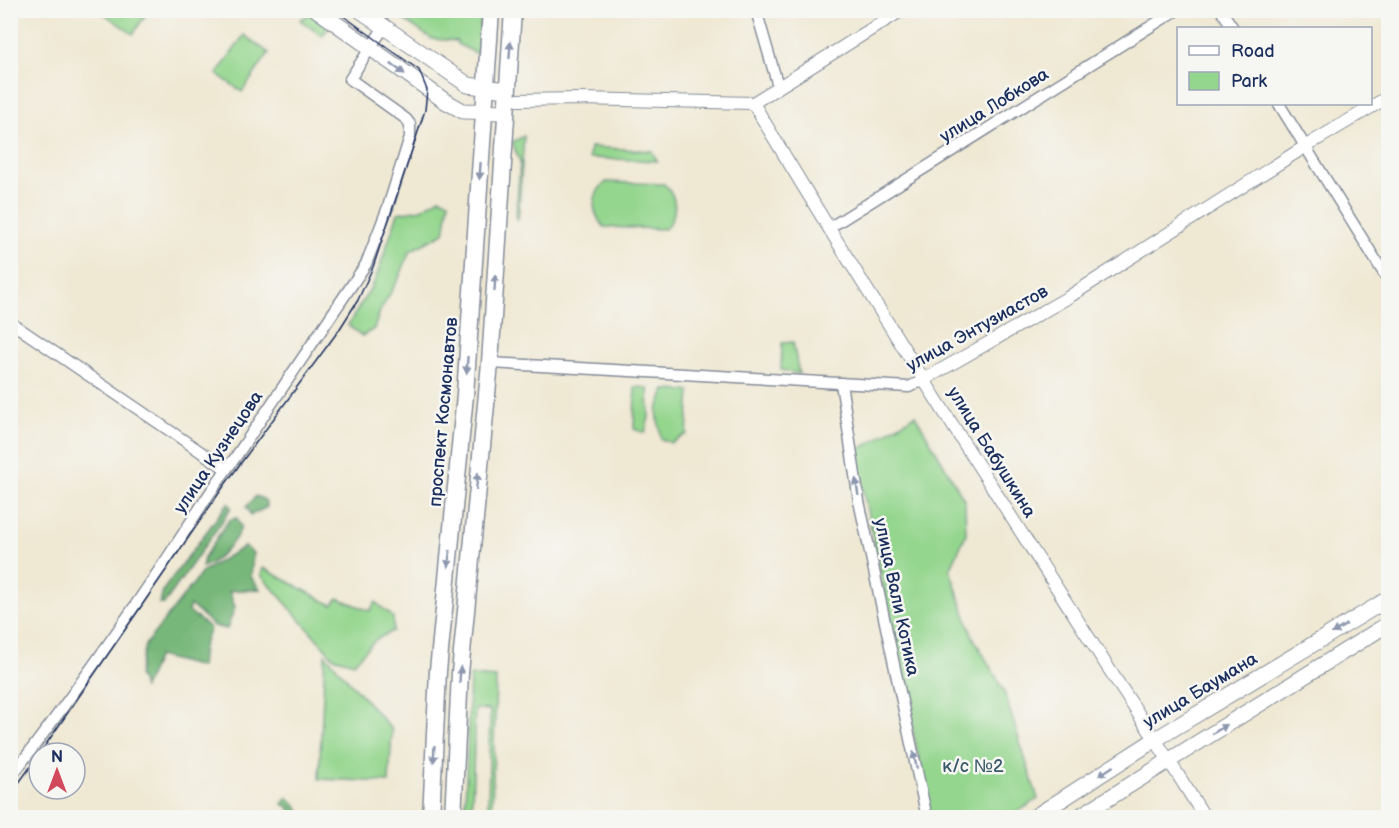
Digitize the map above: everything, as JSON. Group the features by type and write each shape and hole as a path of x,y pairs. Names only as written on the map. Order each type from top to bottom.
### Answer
{"main road":[{"path":"317,10 445,101 464,111 506,112"},
{"path":"360,10 468,85 513,95"},
{"name":"проспект Космонавтов","path":"431,818 438,671 465,395 491,10"},
{"path":"453,818 460,673 489,363 506,112 513,95 513,10"},
{"name":"улица Баумана","path":"1033,818 1156,739 1389,599"},
{"path":"1077,818 1389,624"}],"street":[{"path":"756,10 778,86"},
{"path":"513,95 753,103 902,10"},
{"name":"улица Лобкова","path":"829,228 1177,10"},
{"path":"1221,10 1232,27"},
{"path":"370,48 384,27"},
{"name":"улица Кузнецова","path":"10,778 51,725 142,594 366,264 388,207 410,137 410,124 406,119 350,79 370,48"},
{"name":"улица Энтузиастов","path":"489,363 909,387 1067,298 1306,146 1389,97"},
{"name":"улица Бабушкина","path":"753,103 829,228 1205,818"},
{"path":"1280,105 1389,280"},
{"path":"10,322 226,469"},
{"name":"улица Вали Котика","path":"841,383 859,501 927,818"}],"green space":[{"path":"100,11 137,11 145,16 133,34"},
{"path":"391,11 481,11 478,54 457,44 457,41 432,39"},
{"path":"311,13 330,26 322,36 300,20"},
{"path":"244,35 269,53 242,92 217,74"},
{"path":"524,136 518,219 516,218 520,162 512,142"},
{"path":"590,147 652,151 657,161 589,158"},
{"path":"606,182 664,184 672,194 675,206 669,224 665,229 604,227 594,204 597,192"},
{"path":"440,198 449,202 444,233 410,251 400,276 380,311 374,329 362,336 348,325 375,281 398,213 421,209"},
{"path":"793,342 799,374 781,370 782,343"},
{"path":"635,387 648,388 649,417 645,433 634,429"},
{"path":"665,390 690,391 687,434 671,443 661,439 657,411"},
{"name":"к/с №2","path":"915,415 965,501 966,534 950,570 972,635 1003,689 1038,799 1010,817 931,817 855,452"},
{"path":"256,496 265,500 267,507 251,515 246,507"},
{"path":"228,503 231,507 225,517 164,604 160,604 163,590"},
{"path":"237,518 241,527 235,539 220,556 202,567 204,557 229,520"},
{"path":"245,546 253,553 251,577 260,589 229,591 235,607 227,629 214,626 190,605 188,611 210,628 203,647 201,667 158,656 144,688 138,675 145,645 203,571"},
{"path":"263,568 332,605 338,598 370,611 375,602 393,617 393,631 375,640 354,663 333,657 261,575"},
{"path":"325,654 392,730 389,782 319,779"},
{"path":"470,676 496,678 492,810 488,810 490,710 475,709 472,806 465,806"},
{"path":"287,797 298,807 302,817 292,817 290,808 282,804"}],"tram line":[{"path":"48,741 224,486 339,330 358,300 373,267 425,110 427,90 419,70 335,10"},
{"path":"10,795 27,772"}]}
